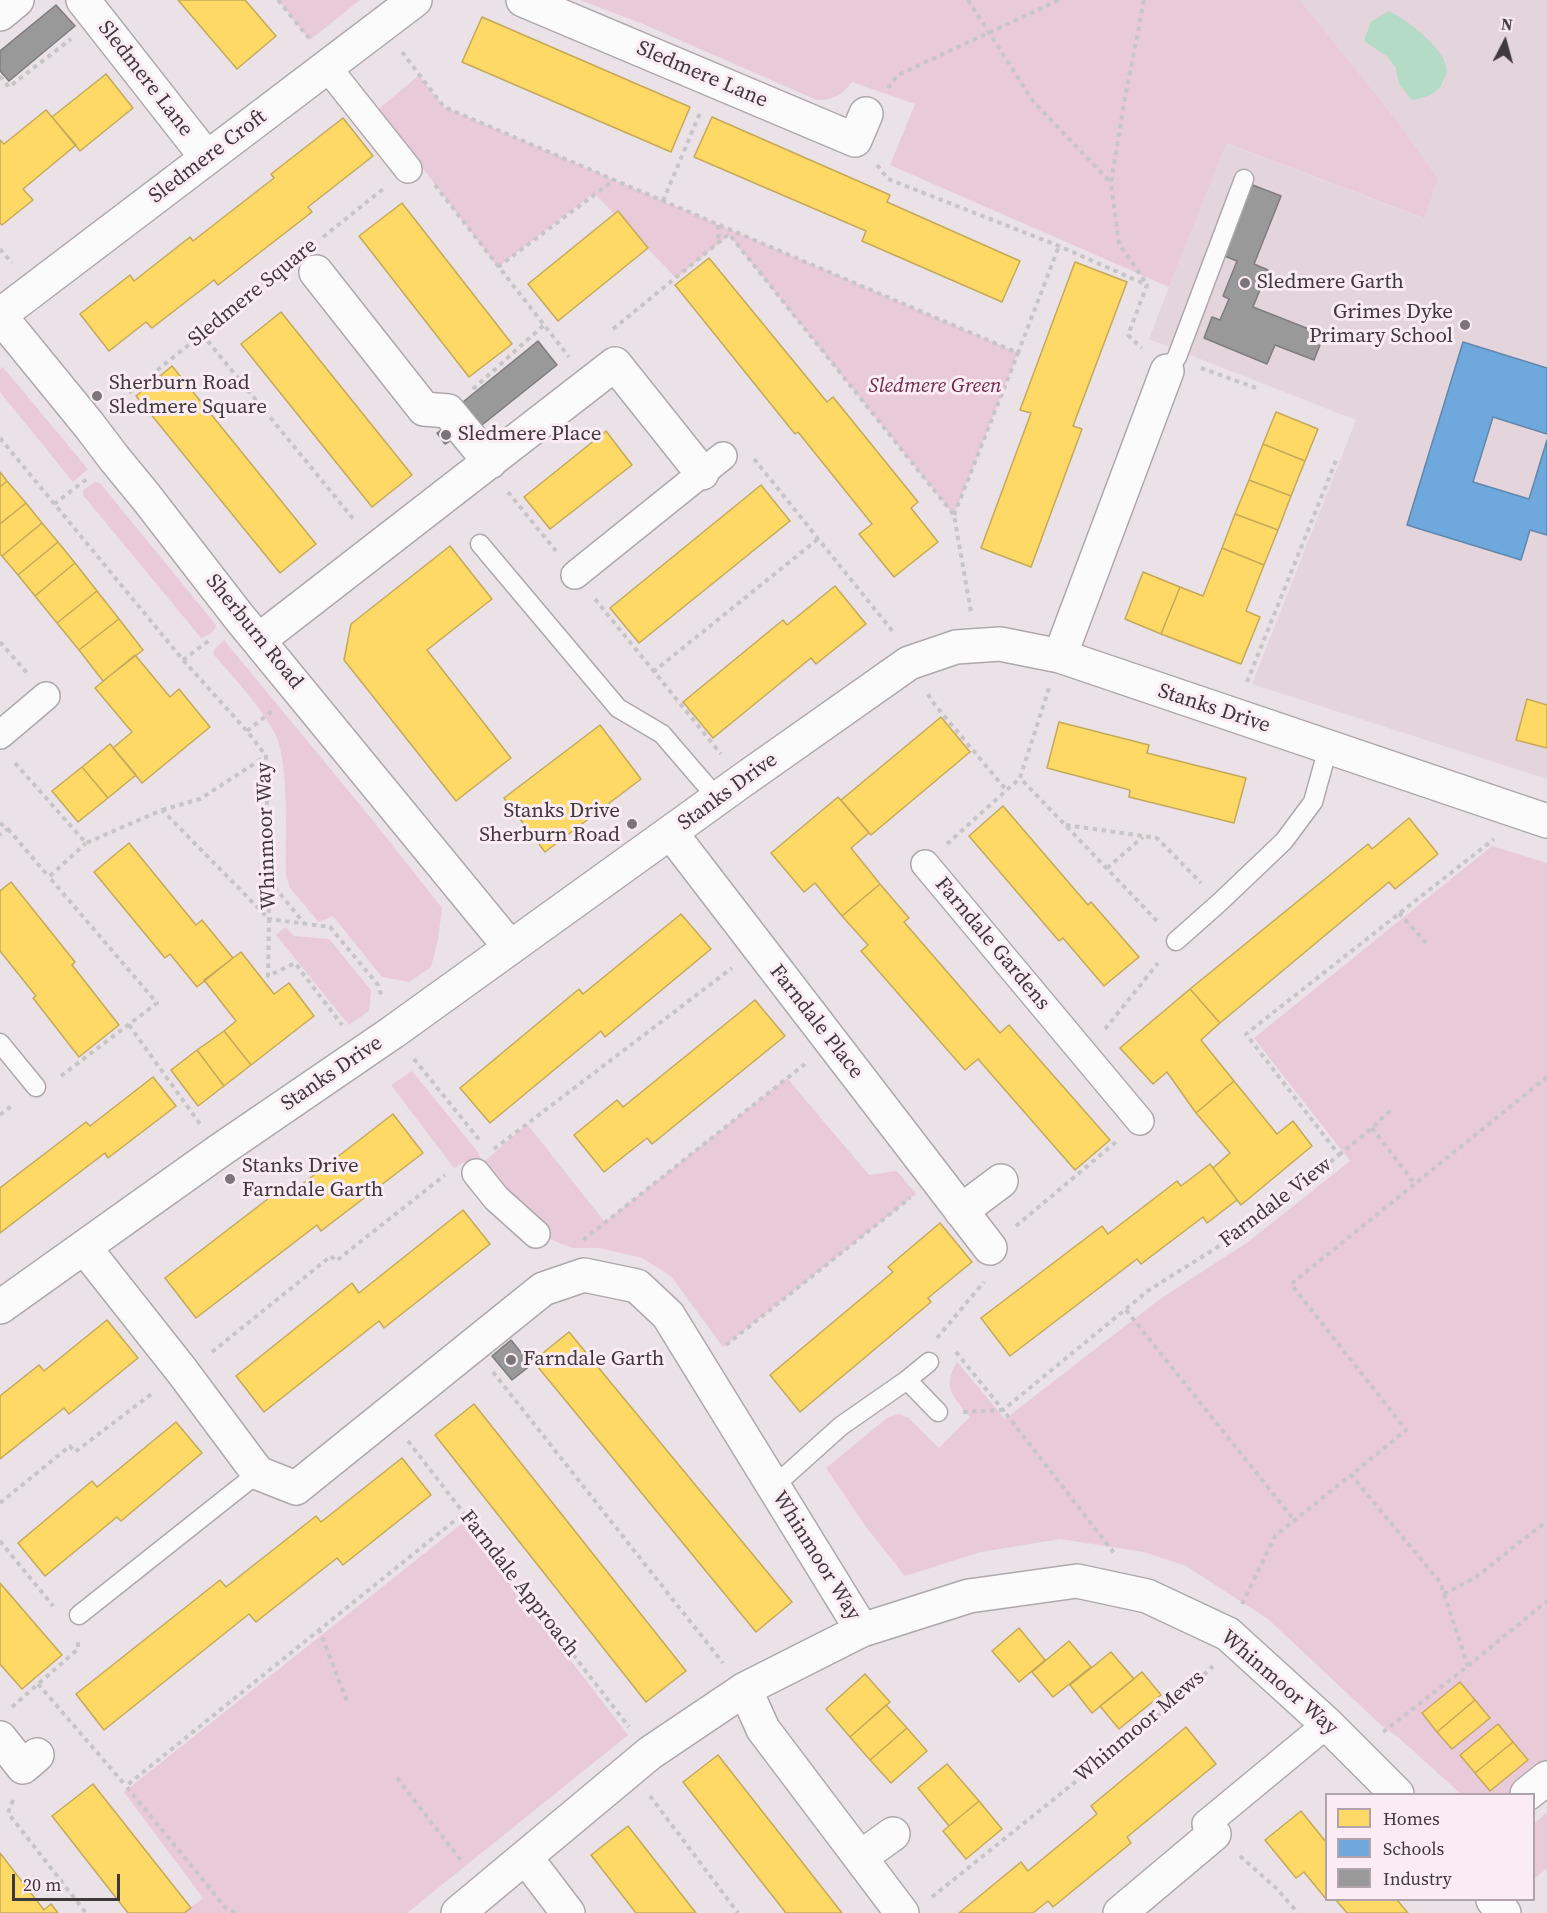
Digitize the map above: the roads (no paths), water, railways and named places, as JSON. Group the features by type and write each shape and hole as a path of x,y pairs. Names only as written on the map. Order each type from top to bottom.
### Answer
{"street":[{"path":"0,14 17,0"},
{"name":"Sledmere Croft","path":"0,315 415,0"},
{"name":"Sledmere Lane","path":"523,0 713,80 860,127"},
{"name":"Sledmere Lane","path":"90,10 207,158"},
{"path":"329,65 413,166"},
{"name":"Sledmere Square","path":"317,256 424,409 448,411 488,463"},
{"name":"Sherburn Road","path":"0,315 259,640 510,947"},
{"path":"259,640 615,364 713,465 575,575"},
{"path":"1060,656 1167,371"},
{"name":"Stanks Drive","path":"0,1307 219,1150 393,1032 909,663 956,647 1000,644 1060,656 1536,817"},
{"path":"4,745 46,696"},
{"name":"Farndale Place","path":"671,833 990,1248"},
{"name":"Farndale Gardens","path":"926,864 1140,1121"},
{"path":"470,1167 496,1198 536,1234"},
{"path":"961,1211 1000,1181"},
{"path":"84,1247 182,1371 258,1473"},
{"name":"Whinmoor Way","path":"258,1473 296,1488 543,1289 584,1275 637,1286 668,1315 862,1630 969,1596 1077,1581 1147,1596 1233,1638 1327,1724 1396,1793"},
{"path":"458,1913 640,1762 745,1689 862,1630"},
{"path":"745,1689 764,1729 902,1913"},
{"path":"4,1724 30,1761"},
{"path":"1122,1912 1215,1834 1206,1824 1327,1724"},
{"path":"1528,1793 1547,1778"},
{"path":"861,1857 893,1834"},
{"path":"526,1858 568,1913"}],"lane":[{"path":"1167,371 1177,357 1244,179"},
{"path":"480,544 618,708 662,734 730,789"},
{"path":"1176,940 1284,841 1313,802 1328,748"},
{"path":"0,1043 36,1087"},
{"path":"773,1487 842,1426 907,1380 928,1362"},
{"path":"907,1380 938,1412"},
{"path":"79,1615 258,1473"}],"place":[{"name":"Sledmere Garth","path":"1245,283"},
{"name":"Grimes Dyke Primary School","path":"1465,325"},
{"name":"Sherburn Road Sledmere Square","path":"97,396"},
{"name":"Sledmere Place","path":"446,435"},
{"name":"Stanks Drive Sherburn Road","path":"632,824"},
{"name":"Stanks Drive Farndale Garth","path":"230,1179"},
{"name":"Farndale Garth","path":"511,1360"}],"park label":[{"name":"Sledmere Green","path":"935,387"}]}
